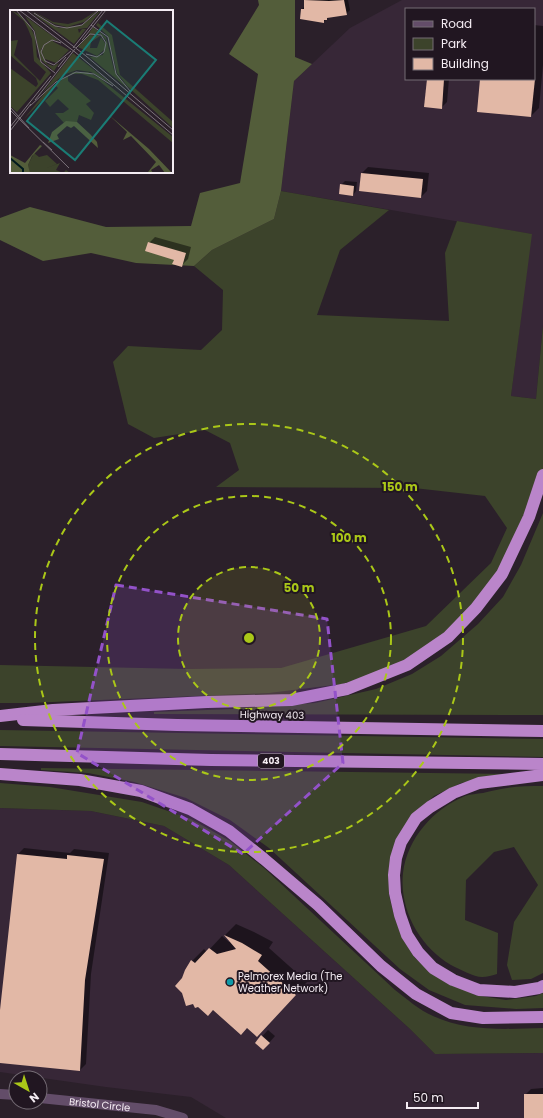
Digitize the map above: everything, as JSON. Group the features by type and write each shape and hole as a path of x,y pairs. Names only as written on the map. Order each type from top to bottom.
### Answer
{"highway":[{"path":"0,716 76,709 207,702 291,700 347,689 407,665 448,637 476,608 502,574 530,517 543,475"},
{"name":"Highway 403","path":"0,719 177,725 543,731"},
{"name":"403","path":"0,754 211,760 543,764"},
{"path":"0,774 80,780 141,791 190,809 228,831 264,859 318,905 381,966 416,994 452,1013 483,1018 543,1017"},
{"path":"543,775 479,783 453,793 430,807 416,818 401,842 396,858 394,875 395,893 400,915 407,935 418,952 433,968 453,980 479,990 515,992 543,986"}],"street":[{"name":"Bristol Circle","path":"48,1099 156,1110 183,1118"}],"highlighted area":[{"path":"116,585 327,619 343,763 243,854 77,753"}],"shaded area":[{"path":"402,0 543,0 543,325 536,399 511,396 531,234 281,191 294,81 350,28"},
{"path":"0,808 91,811 164,826 229,865 410,1029 435,1054 543,1053 543,1118 226,1118 191,1097 48,1079 48,1070 8,1070 8,1073 0,1072"}],"green space":[{"path":"258,0 295,0 295,57 312,64 294,81 281,191 274,219 212,250 194,266 136,263 91,253 43,261 0,240 0,218 30,207 106,227 191,226 200,193 240,183 258,74 229,54 259,5"},
{"path":"281,191 389,210 340,250 317,315 449,321 445,253 457,221 532,234 511,396 536,399 543,325 543,471 518,541 470,615 397,668 342,684 269,693 0,703 0,665 188,669 281,668 426,626 491,563 507,528 485,496 414,488 216,487 239,470 230,443 205,430 154,438 128,424 113,362 128,346 201,350 222,330 223,290 194,266 212,250 274,219"},
{"path":"543,513 543,715 154,714 154,712 233,709 315,703 376,689 412,674 441,656 478,624 503,597 521,565"},
{"path":"0,730 543,739 543,757 0,746"},
{"path":"41,768 510,774 461,783 434,796 411,817 389,867 389,895 395,919 404,941 415,958 430,971 475,995 506,1000 536,996 543,993 543,1008 516,1009 465,1005 429,990 400,969 269,848 230,820 186,798 134,782 88,773 41,770"},
{"path":"0,783 50,787 142,802 191,819 230,841 264,868 395,990 418,1008 428,1014 459,1025 501,1029 543,1028 543,1053 435,1054 410,1029 229,865 164,826 91,811 0,808"},
{"path":"543,786 543,973 531,979 512,980 507,965 514,922 538,885 514,847 494,852 466,880 465,920 498,933 497,974 479,977 451,965 440,957 421,938 414,926 408,914 404,900 403,887 403,873 410,848 416,837 432,817 453,802 465,796 511,787"}],"building":[{"path":"304,0 344,0 347,15 327,18 327,20 324,20 324,23 300,19 301,9 304,9"},
{"path":"427,80 444,80 442,109 424,107"},
{"path":"480,80 535,80 531,117 477,112"},
{"path":"361,173 423,179 421,198 359,191"},
{"path":"340,184 354,186 353,196 339,194"},
{"path":"148,242 186,253 182,267 172,264 174,260 145,251"},
{"path":"17,854 67,859 67,855 104,859 85,980 80,1071 0,1063 0,1010"},
{"name":"Pelmorex Media (The Weather Network)","path":"224,935 242,943 262,955 258,961 296,995 257,1037 247,1028 241,1035 213,1010 208,1016 198,1007 195,1008 193,1004 186,1006 182,993 175,986 182,978 191,960 195,963 209,948 217,954 236,949"},
{"path":"261,1035 270,1043 263,1050 255,1043"},
{"path":"524,1094 543,1094 543,1118 524,1118"}],"place":[{"name":"Pelmorex Media (The Weather Network)","path":"230,982"}]}
